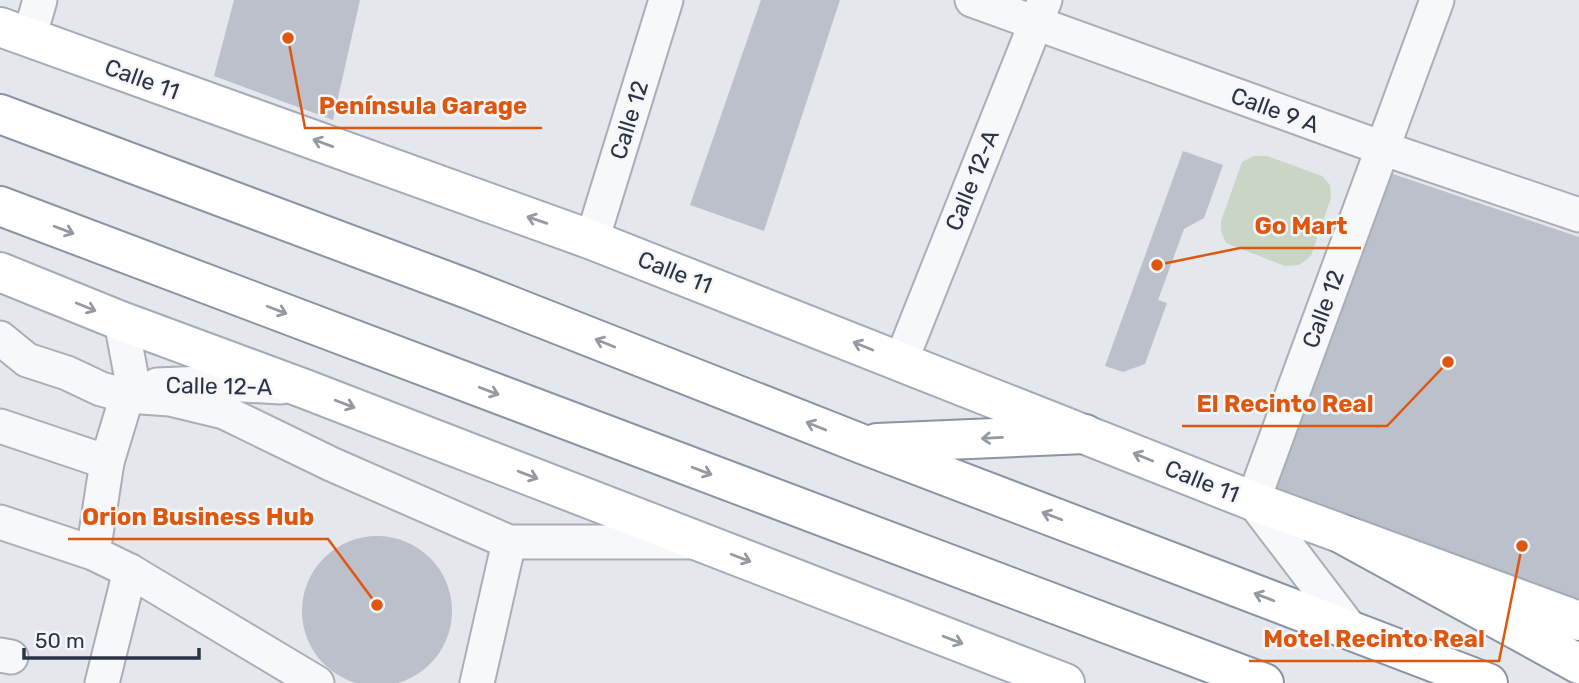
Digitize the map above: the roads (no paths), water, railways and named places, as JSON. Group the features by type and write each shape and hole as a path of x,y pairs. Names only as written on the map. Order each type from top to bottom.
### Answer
{"main road":[{"name":"Calle 11","path":"15,32 592,240 1344,536"},
{"path":"0,114 468,289 862,444 1488,683"},
{"path":"0,206 1264,683"},
{"path":"0,272 121,321 305,388 1065,683"},
{"path":"862,444 1084,434"},
{"path":"1344,536 1579,621"},
{"path":"1344,536 1579,664"}],"street":[{"path":"15,32 40,0"},
{"name":"Calle 12","path":"592,240 666,0"},
{"name":"Calle 9 A","path":"972,0 1040,12 1382,148 1579,215"},
{"name":"Calle 12","path":"1254,501 1437,0"},
{"name":"Calle 12-A","path":"901,361 1040,12"},
{"name":"Calle 12-A","path":"93,553 107,462 130,391 121,321"},
{"path":"0,338 27,360 67,373 101,389 130,391 224,412 331,464 509,542 699,542"},
{"name":"Calle 12-A","path":"130,391 229,384 305,388"},
{"path":"0,426 107,462"},
{"path":"1254,501 1352,631"},
{"path":"0,522 93,553 130,571 317,683"},
{"path":"477,683 509,542"},
{"path":"102,683 130,571"}],"place":[{"name":"Península Garage","path":"288,38"},
{"name":"Go Mart","path":"1157,265"},
{"name":"El Recinto Real","path":"1448,362"},
{"name":"Motel Recinto Real","path":"1522,546"},
{"name":"Orion Business Hub","path":"377,605"}]}
